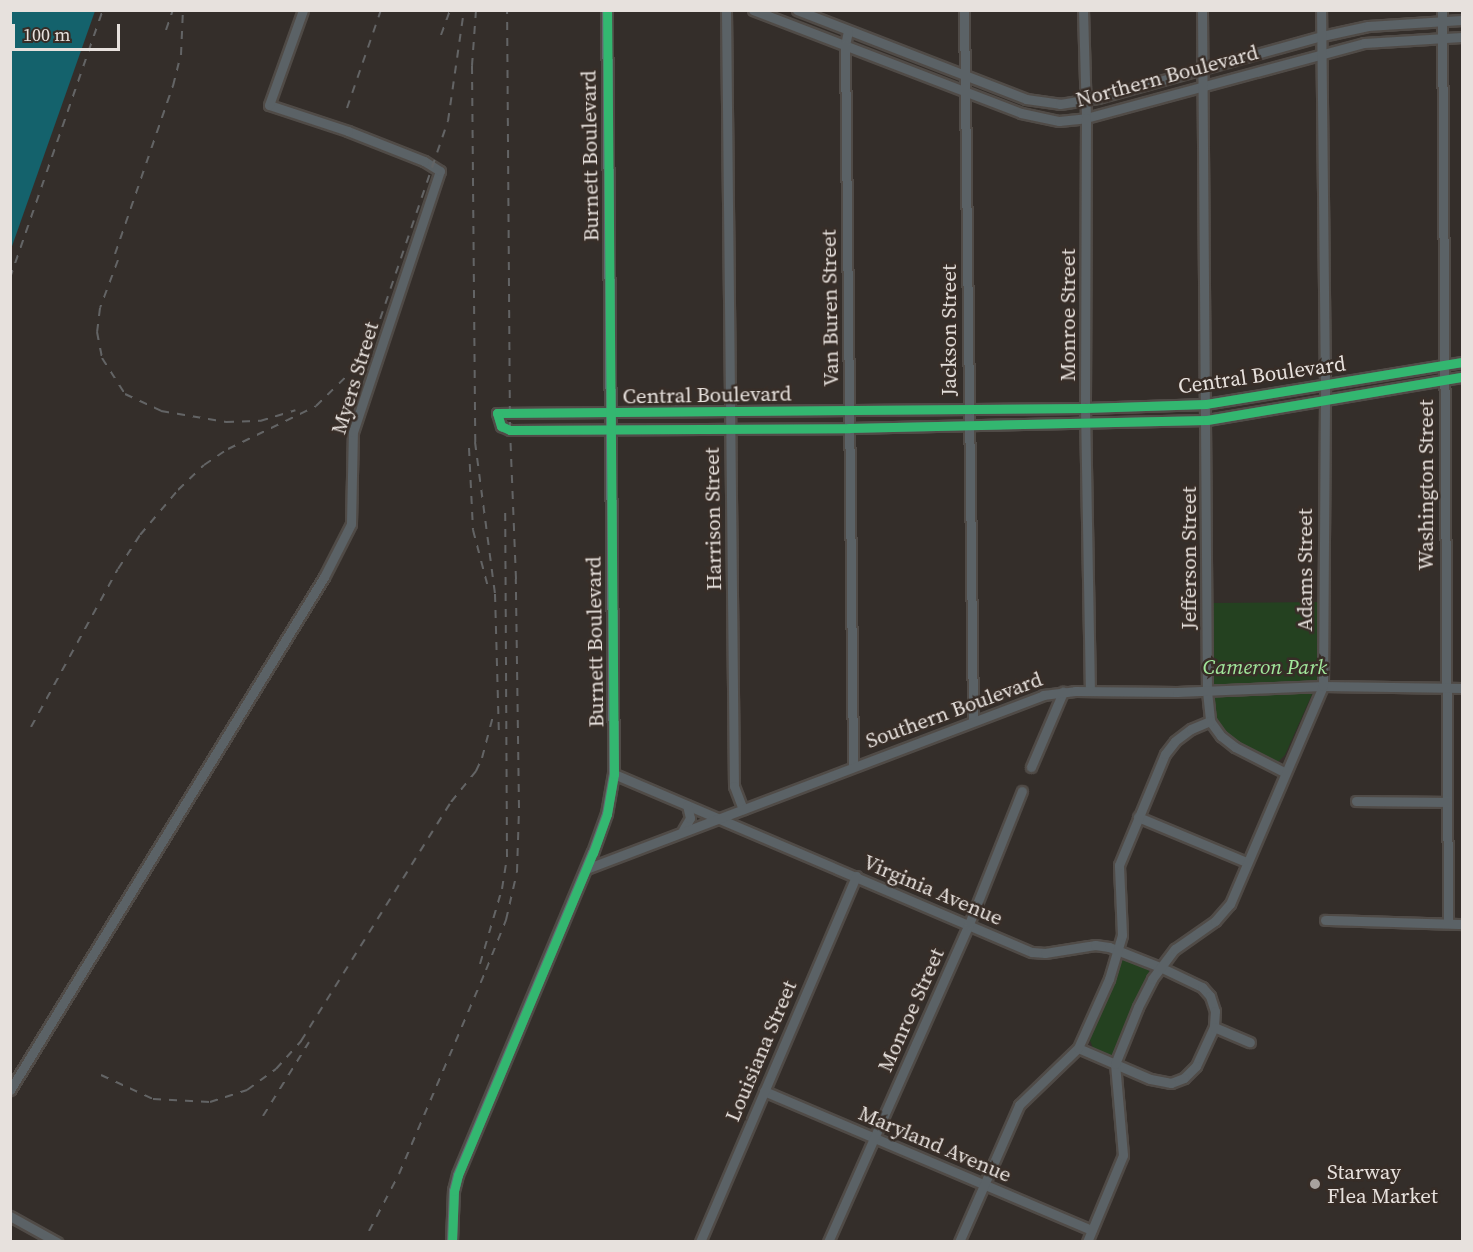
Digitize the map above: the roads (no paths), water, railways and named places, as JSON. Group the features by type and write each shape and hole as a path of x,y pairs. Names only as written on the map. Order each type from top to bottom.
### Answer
{"main road":[{"name":"Burnett Boulevard","path":"452,1242 454,1191 464,1158 586,869 607,814 614,774 607,10"}],"street":[{"name":"Myers Street","path":"10,1090 324,577 346,536 353,514 353,432 440,176 438,167 424,161 269,105 303,10"},
{"name":"Harrison Street","path":"726,10 734,786 742,809"},
{"name":"Northern Boulevard","path":"753,10 966,92 1043,119 1059,121 1086,118 1364,43 1462,37"},
{"name":"Northern Boulevard","path":"797,10 1037,102 1060,104 1084,102 1322,36 1442,15 1462,20"},
{"name":"Jackson Street","path":"964,10 967,426 973,720"},
{"name":"Monroe Street","path":"1083,10 1086,118 1085,408 1090,691"},
{"name":"Jefferson Street","path":"1202,10 1207,420 1207,691 1210,721"},
{"name":"Adams Street","path":"1087,1242 1123,1155 1115,1064 1138,1007 1160,967 1175,949 1215,921 1230,904 1284,772 1323,686 1325,386 1322,10"},
{"name":"Washington Street","path":"1442,15 1448,923"},
{"name":"Van Buren Street","path":"848,31 845,45 854,765"},
{"name":"Central Boulevard","path":"1462,362 1206,404 967,410 497,413 501,426 510,430 849,428 1207,420 1462,377"},
{"name":"Southern Boulevard","path":"586,869 1033,698 1063,692 1090,691 1207,691 1323,686 1462,688"},
{"path":"1031,767 1063,692"},
{"path":"959,1242 1019,1105 1078,1048 1109,979 1122,935 1119,865 1165,754 1175,741 1191,729 1210,721 1221,736 1235,747 1284,772"},
{"name":"Virginia Avenue","path":"614,774 1032,952 1045,953 1095,945 1160,967 1195,983 1210,996 1215,1011 1214,1027"},
{"name":"Monroe Street","path":"828,1242 872,1138 969,924 1022,791"},
{"path":"1356,801 1447,802"},
{"path":"682,832 690,818 687,805"},
{"path":"1138,817 1246,862"},
{"name":"Louisiana Street","path":"700,1242 856,876"},
{"path":"1325,920 1462,924"},
{"path":"1078,1048 1150,1078 1170,1083 1184,1078 1196,1066 1214,1027 1250,1042"},
{"name":"Maryland Avenue","path":"764,1091 1092,1230"},
{"path":"10,1216 57,1242"}],"water":[{"path":"10,11 95,11 11,249"}],"railway":[{"path":"10,278 103,10"},
{"path":"166,30 173,10"},
{"path":"115,254 173,86 181,55 183,10"},
{"path":"347,108 381,10"},
{"path":"441,35 450,10"},
{"path":"31,727 118,569 140,535 178,490 204,465 228,449 316,406 356,367 375,334 448,121 464,10"},
{"path":"476,10 472,66 475,442 495,594 499,738"},
{"path":"369,1231 399,1174 486,970 506,920 517,872 519,808 516,579 510,430 507,10"},
{"path":"118,260 100,308 97,332 102,358 125,394 161,411 226,422 260,421 295,410"},
{"path":"469,448 473,530 488,587"},
{"path":"480,964 502,889 507,857 505,508"},
{"path":"101,1075 153,1099 210,1102 247,1090 276,1069 301,1041 451,802 476,771 482,758 493,716"},
{"path":"263,1116 309,1042"}],"place":[{"name":"Starway Flea Market","path":"1315,1184"}],"park label":[{"name":"Cameron Park","path":"1265,667"}]}
